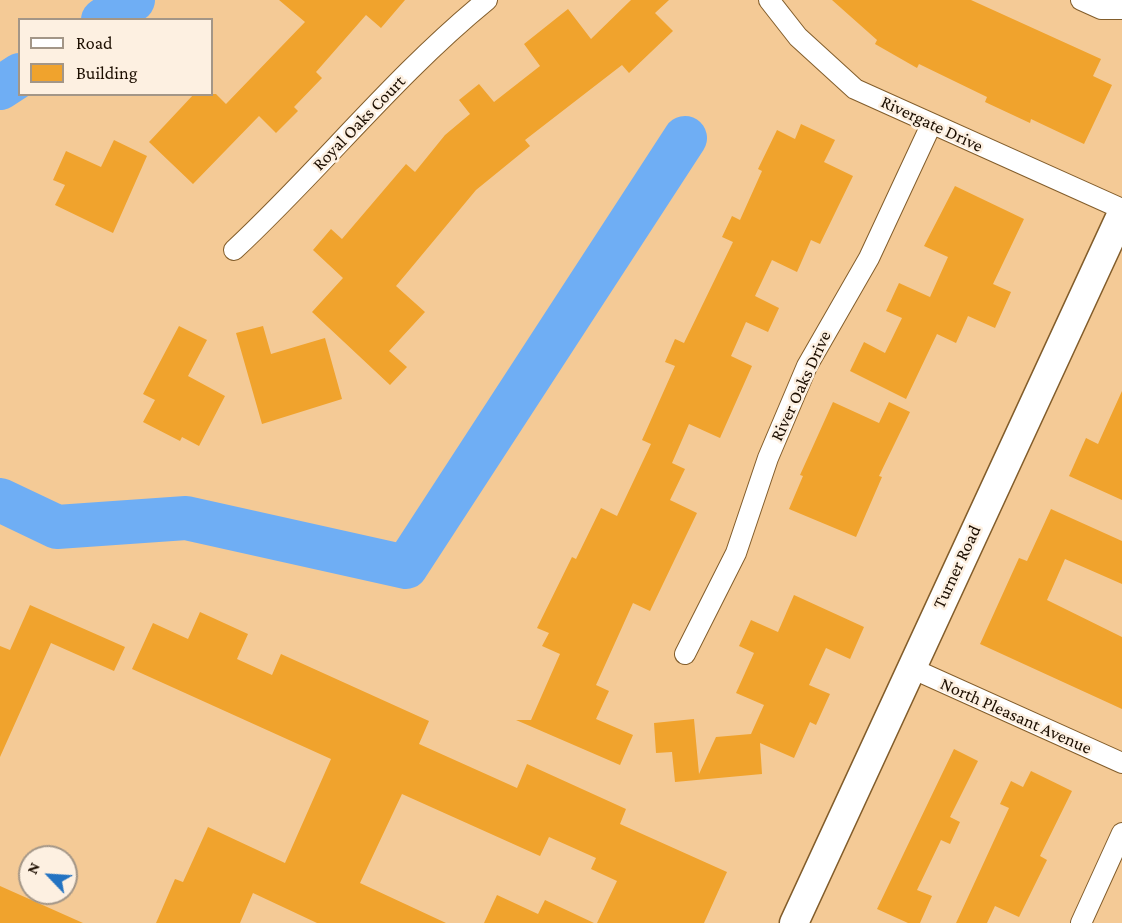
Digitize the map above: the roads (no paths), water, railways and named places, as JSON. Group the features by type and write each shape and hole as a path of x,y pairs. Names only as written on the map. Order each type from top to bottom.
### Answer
{"main road":[{"name":"Turner Road","path":"794,923 1122,211"}],"street":[{"name":"Royal Oaks Court","path":"234,250 275,213 361,120 447,34 487,0"},
{"name":"Rivergate Drive","path":"769,0 798,38 855,89 1122,211"},
{"path":"1081,0 1101,9 1122,9"},
{"name":"River Oaks Drive","path":"685,654 736,553 768,458 807,366 869,258 931,125"},
{"name":"North Pleasant Avenue","path":"911,668 1122,763"},
{"path":"1081,923 1122,833"}],"waterway":[{"path":"106,18 133,0"},
{"path":"0,88 18,76"},
{"path":"0,500 57,527 186,518 406,567 685,138"}]}
